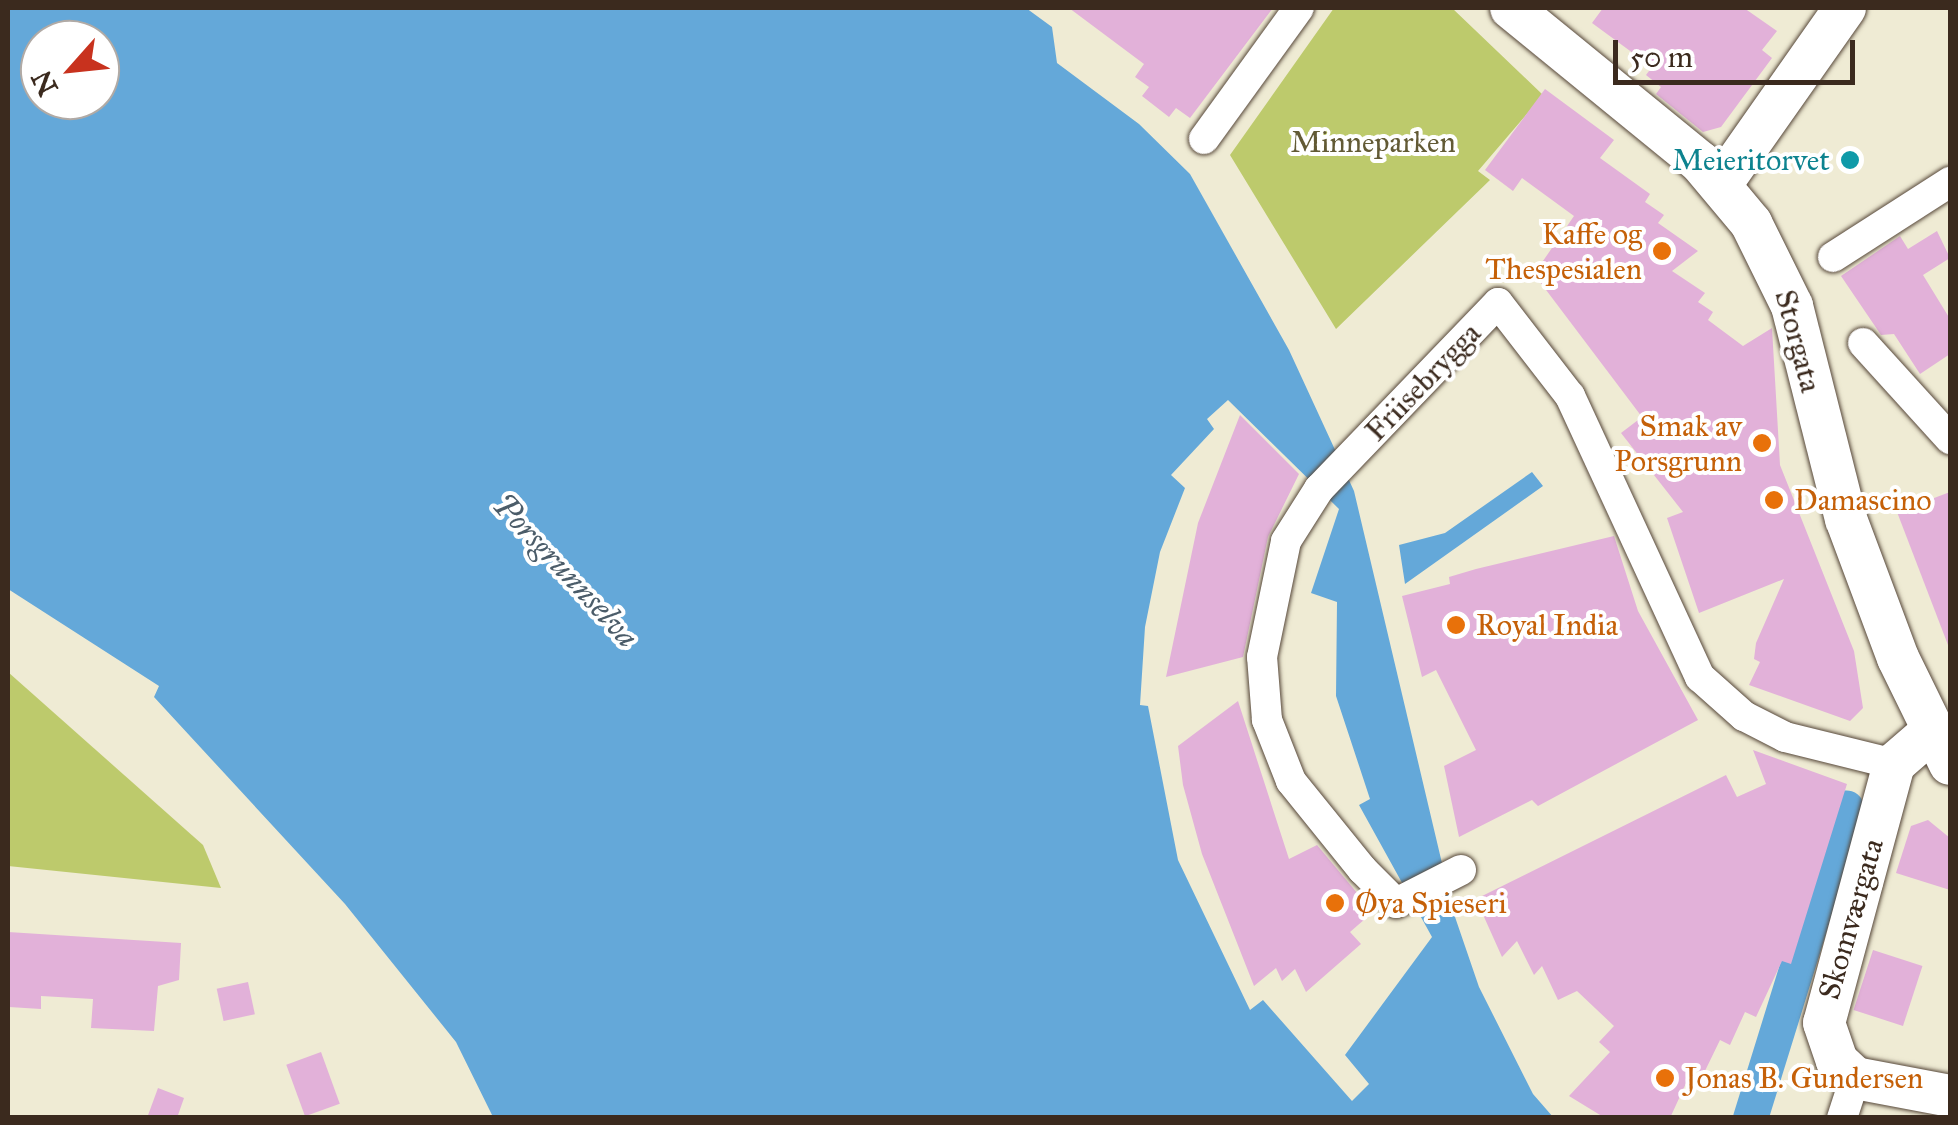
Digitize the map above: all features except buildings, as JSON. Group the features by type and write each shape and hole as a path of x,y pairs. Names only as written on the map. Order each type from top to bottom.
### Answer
{"street":[{"path":"1204,139 1299,8"},
{"name":"Storgata","path":"1511,8 1722,183 1752,222 1792,306 1846,519 1941,748"},
{"path":"1722,183 1845,8"},
{"path":"1832,258 1950,182"},
{"name":"Friisebrygga","path":"1461,870 1396,903 1314,814 1291,782 1267,720 1262,657 1275,574 1286,542 1348,460 1498,304 1570,396 1700,677 1744,716 1785,737 1894,764"},
{"path":"1863,343 1950,439"},
{"path":"1894,764 1941,748"},
{"name":"Skomværgata","path":"1894,764 1824,1006 1830,1047 1849,1098 1950,1096"}],"green space":[{"name":"Minneparken","path":"1334,8 1452,8 1543,95 1478,171 1490,180 1336,329 1230,155"},
{"path":"8,672 203,845 221,888 8,866"}],"water":[{"name":"Porsgrunnselva","path":"8,8 1026,8 1052,27 1057,63 1139,124 1190,174 1289,350 1354,491 1454,914 1479,987 1533,1094 1553,1117 493,1117 456,1042 345,904 154,697 159,686 8,589","holes":["1228,400 1339,509 1311,593 1337,602 1336,696 1370,799 1359,805 1432,937 1345,1055 1369,1084 1352,1101 1263,1000 1250,1010 1178,860 1148,706 1140,705 1145,627 1160,552 1185,488 1171,475 1214,429 1207,419"]},
{"path":"1532,472 1543,486 1405,584 1399,545 1445,533"}],"waterway":[{"path":"1750,1118 1846,808"}],"place":[{"name":"Meieritorvet","path":"1850,160"},
{"name":"Kaffe og Thespesialen","path":"1662,251"},
{"name":"Smak av Porsgrunn","path":"1762,443"},
{"name":"Damascino","path":"1774,500"},
{"name":"Royal India","path":"1456,625"},
{"name":"Øya Spieseri","path":"1335,903"},
{"name":"Jonas B. Gundersen","path":"1665,1078"}]}
